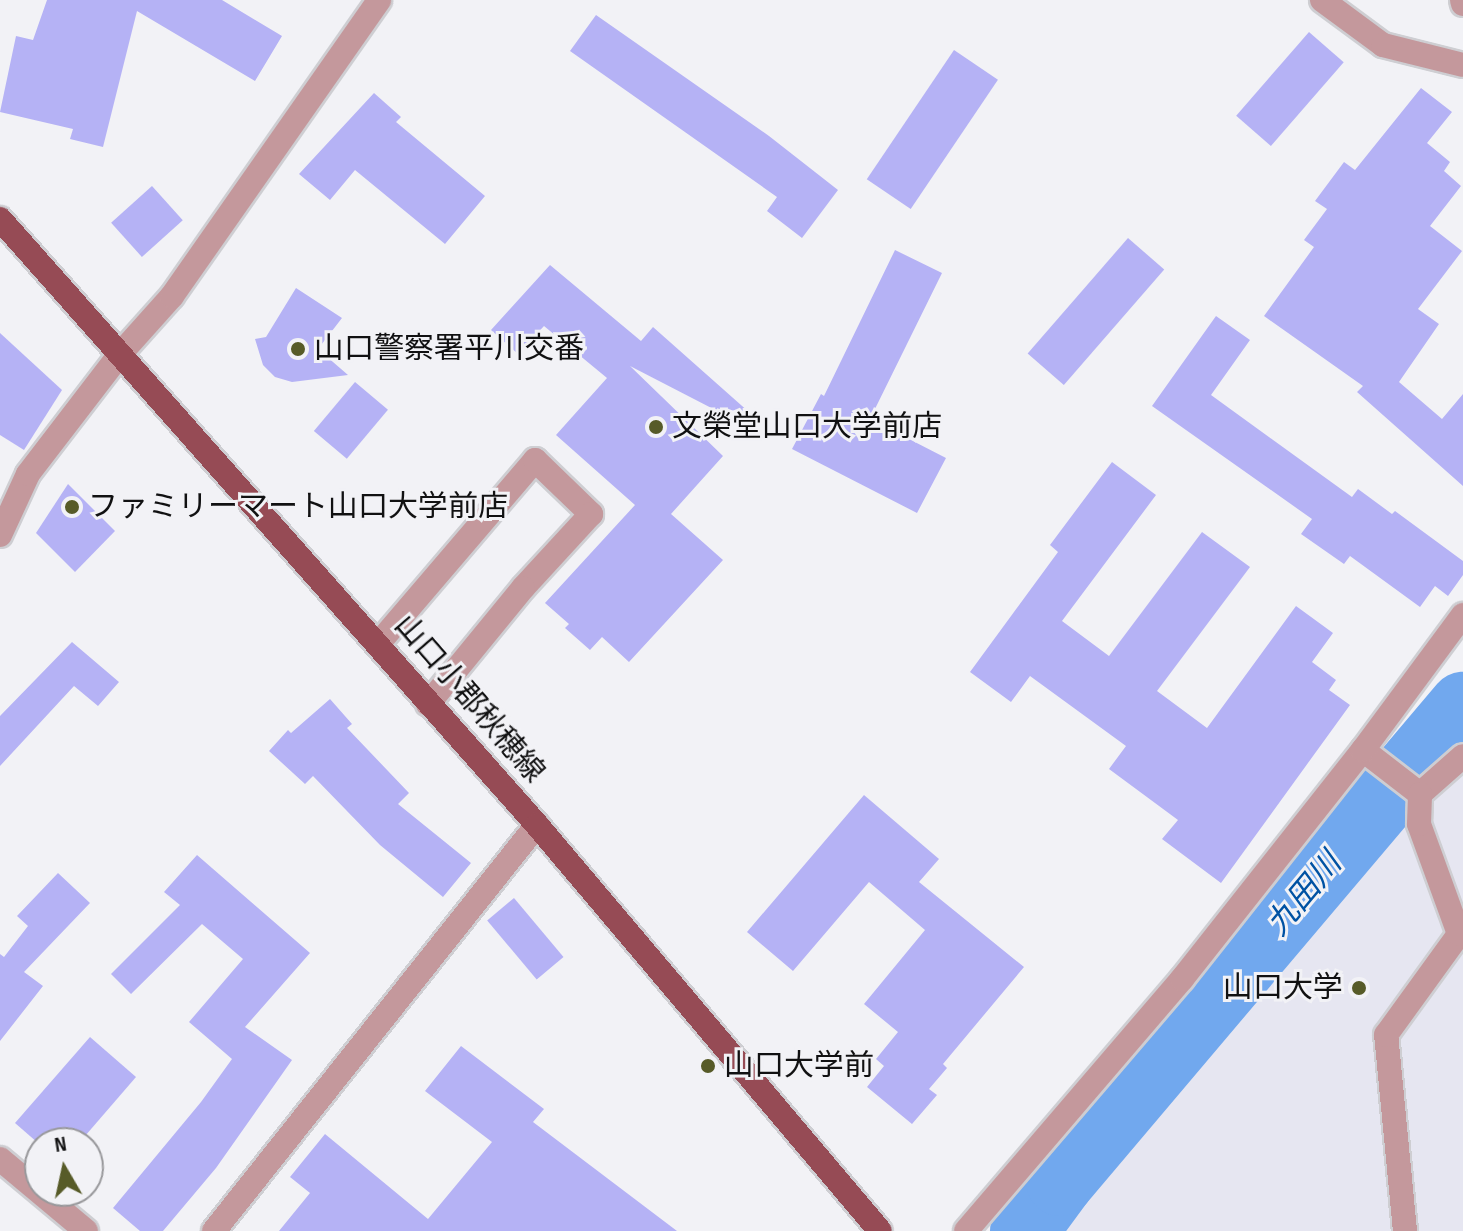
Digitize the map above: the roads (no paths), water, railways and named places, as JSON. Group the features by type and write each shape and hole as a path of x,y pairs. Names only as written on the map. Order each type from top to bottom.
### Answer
{"main road":[{"name":"山口小郡秋穂線","path":"0,219 537,825 880,1231"}],"street":[{"path":"1322,0 1383,45 1463,65"},
{"path":"0,535 28,474 121,353 172,296 373,2"},
{"path":"378,644 535,460 591,514 523,588 428,704"},
{"path":"966,1231 1182,979 1363,750 1463,615"},
{"path":"1363,750 1420,794"},
{"path":"1405,1231 1386,1035 1459,934 1419,824 1420,794 1463,756"},
{"path":"214,1231 537,825"},
{"path":"0,1159 86,1231"}],"waterway":[{"name":"九田川","path":"1024,1231 1060,1182 1463,706"}],"place":[{"name":"山口警察署平川交番","path":"298,349"},
{"name":"文榮堂山口大学前店","path":"656,427"},
{"name":"ファミリーマート山口大学前店","path":"72,507"},
{"name":"山口大学","path":"1359,988"},
{"name":"山口大学前","path":"708,1066"}]}
